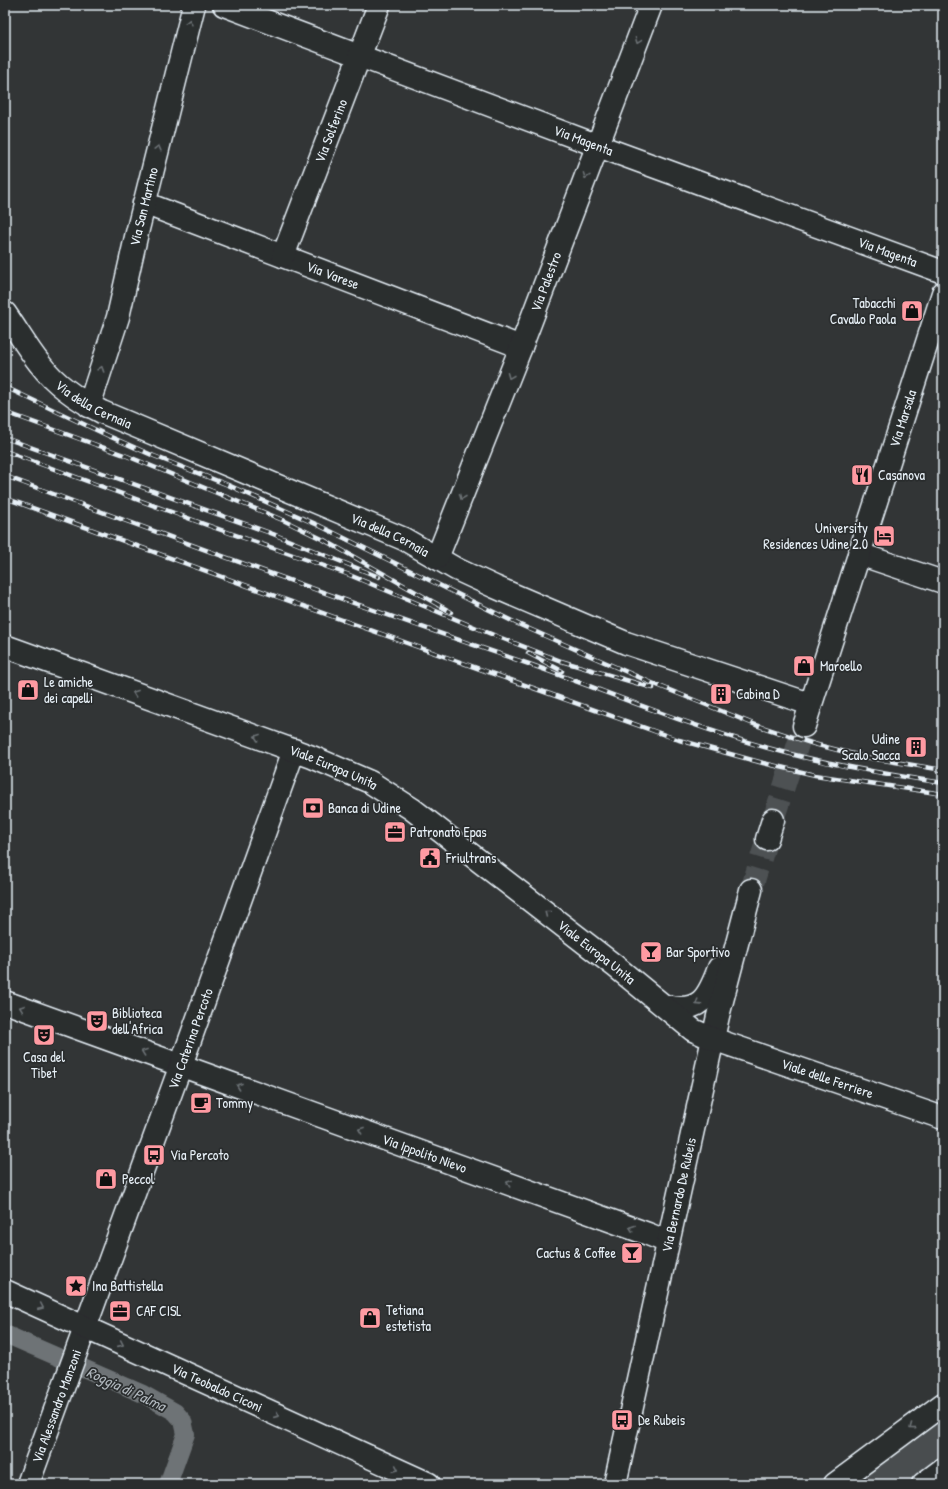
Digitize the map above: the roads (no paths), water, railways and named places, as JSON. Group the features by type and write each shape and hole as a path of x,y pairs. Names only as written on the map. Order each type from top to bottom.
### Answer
{"street":[{"name":"Via San Martino","path":"89,406 118,317 144,203 194,5"},
{"name":"Via Magenta","path":"224,5 943,272"},
{"name":"Via Solferino","path":"283,256 379,5"},
{"name":"Via Palestro","path":"437,558 521,348 652,5"},
{"name":"Via Varese","path":"144,203 521,348"},
{"name":"Via Marsala","path":"810,704 943,293"},
{"name":"Via della Cernaia","path":"5,313 40,364 57,383 73,396 89,406 404,539 456,569 495,588 626,644 810,704"},
{"path":"859,554 943,582"},
{"name":"Viale Europa Unita","path":"5,646 294,750 331,764 370,782 407,805 665,1006 693,1030 713,1040"},
{"path":"804,726 810,704"},
{"name":"Via Caterina Percoto","path":"85,1327 294,750"},
{"name":"Via Bernardo De Rubeis","path":"615,1484 713,1040 748,899 737,917 708,994 697,1004 688,1008 678,1009 665,1006"},
{"name":"Via Ippolito Nievo","path":"5,1002 634,1228 668,1242"},
{"name":"Viale delle Ferriere","path":"713,1040 943,1118"},
{"name":"Via Teobaldo Ciconi","path":"5,1291 429,1484"},
{"name":"Via Alessandro Manzoni","path":"28,1484 85,1327"},
{"path":"834,1484 943,1404"},
{"path":"922,1484 943,1469"}],"waterway":[{"name":"Roggia di Palma","path":"5,1334 143,1394 175,1412 183,1421 186,1434 168,1484"}],"tunnel":[{"path":"773,820 804,726"},
{"path":"751,890 767,839"}],"railway":[{"path":"5,387 154,456 228,485 318,525 518,624 652,683 756,725 814,744 865,757 943,770"},
{"path":"5,412 127,456 285,521 324,540 451,612"},
{"path":"5,438 273,534 379,577"},
{"path":"5,451 204,524 347,574 496,636 561,661 653,688"},
{"path":"5,476 266,572 737,739 833,764 943,783"},
{"path":"5,498 679,740 763,763 815,775 943,794"},
{"path":"528,653 562,671"}],"place":[{"name":"Tabacchi Cavallo Paola","path":"912,311"},
{"name":"Casanova","path":"862,475"},
{"name":"University Residences Udine 2.0","path":"884,536"},
{"name":"Maroello","path":"804,666"},
{"name":"Le amiche dei capelli","path":"28,690"},
{"name":"Cabina D","path":"721,694"},
{"name":"Udine Scalo Sacca","path":"916,747"},
{"name":"Banca di Udine","path":"313,808"},
{"name":"Patronato Epas","path":"395,832"},
{"name":"Friultrans","path":"430,858"},
{"name":"Bar Sportivo","path":"651,952"},
{"name":"Biblioteca dell'Africa","path":"97,1021"},
{"name":"Casa del Tibet","path":"44,1035"},
{"name":"Tommy","path":"201,1103"},
{"name":"Via Percoto","path":"154,1155"},
{"name":"Peccol","path":"106,1179"},
{"name":"Cactus & Coffee","path":"632,1253"},
{"name":"Ina Battistella","path":"76,1286"},
{"name":"CAF CISL","path":"120,1311"},
{"name":"Tetiana estetista","path":"370,1318"},
{"name":"De Rubeis","path":"622,1420"}]}
